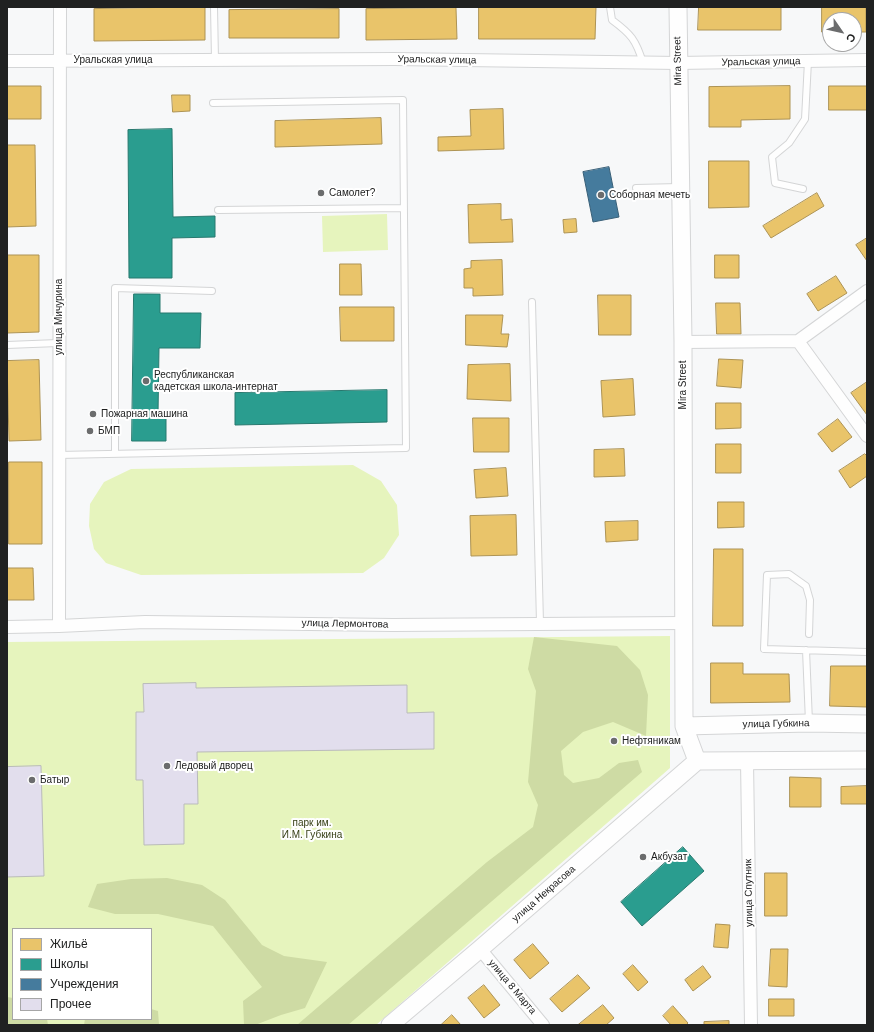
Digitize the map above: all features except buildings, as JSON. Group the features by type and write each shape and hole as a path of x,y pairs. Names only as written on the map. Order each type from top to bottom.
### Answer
{"street":[{"name":"улица Мичурина","path":"59,626 58,343 60,7"},
{"name":"Mira Street","path":"678,7 684,342 684,726 697,761"},
{"name":"Уральская улица","path":"7,61 394,59 678,64 867,60"},
{"path":"684,342 798,341 867,291"},
{"path":"798,341 867,436"},
{"name":"улица Лермонтова","path":"7,627 145,622 393,625 683,623"},
{"name":"улица Губкина","path":"684,726 809,723 867,724"},
{"path":"697,761 867,760"},
{"name":"улица Некрасова","path":"390,1025 697,761"},
{"name":"улица Спутник","path":"747,761 752,1025"},
{"name":"улица 8 Марта","path":"480,949 544,1025"}],"lane":[{"path":"214,7 215,60"},
{"path":"610,7 612,20 629,33 639,50 643,63"},
{"path":"803,190 775,183 772,157 789,144 805,119 808,61"},
{"path":"58,455 406,448 403,100 213,103"},
{"path":"636,188 681,187"},
{"path":"218,210 404,208"},
{"path":"115,454 115,288 212,291"},
{"path":"532,302 540,623"},
{"path":"7,345 58,343"},
{"path":"809,634 810,600 806,586 789,574 767,575 764,649 867,652"},
{"path":"806,650 809,723"}],"green space":[{"path":"387,214 388,250 323,252 322,216"},
{"path":"353,465 381,481 397,505 399,535 384,558 363,573 141,575 106,563 94,549 89,526 90,504 104,482 131,469"},
{"name":"парк им. И.М. Губкина","path":"670,636 670,768 376,1025 7,1025 7,642"},
{"path":"534,637 617,646 640,670 648,695 646,736 613,722 583,732 561,751 564,775 573,783 599,778 619,763 638,760 642,772 348,1025 297,1025 487,862 533,827 538,805 528,782 536,691 528,669"},
{"path":"167,878 202,885 225,900 262,945 284,956 327,962 305,1008 255,1025 244,1025 243,1001 262,987 213,926 158,914 115,914 88,907 97,884 131,879"},
{"path":"7,997 12,998 12,1020 47,1020 48,1025 7,1025"},
{"path":"152,1009 158,1011 159,1025 84,1025 85,1020 152,1020"}],"place":[{"name":"Самолет?","path":"321,193"},
{"name":"Соборная мечеть","path":"601,195"},
{"name":"Республиканская кадетская школа-интернат","path":"146,381"},
{"name":"Пожарная машина","path":"93,414"},
{"name":"БМП","path":"90,431"},
{"name":"Нефтяникам","path":"614,741"},
{"name":"Ледовый дворец","path":"167,766"},
{"name":"Батыр","path":"32,780"},
{"name":"Акбузат","path":"643,857"}]}
